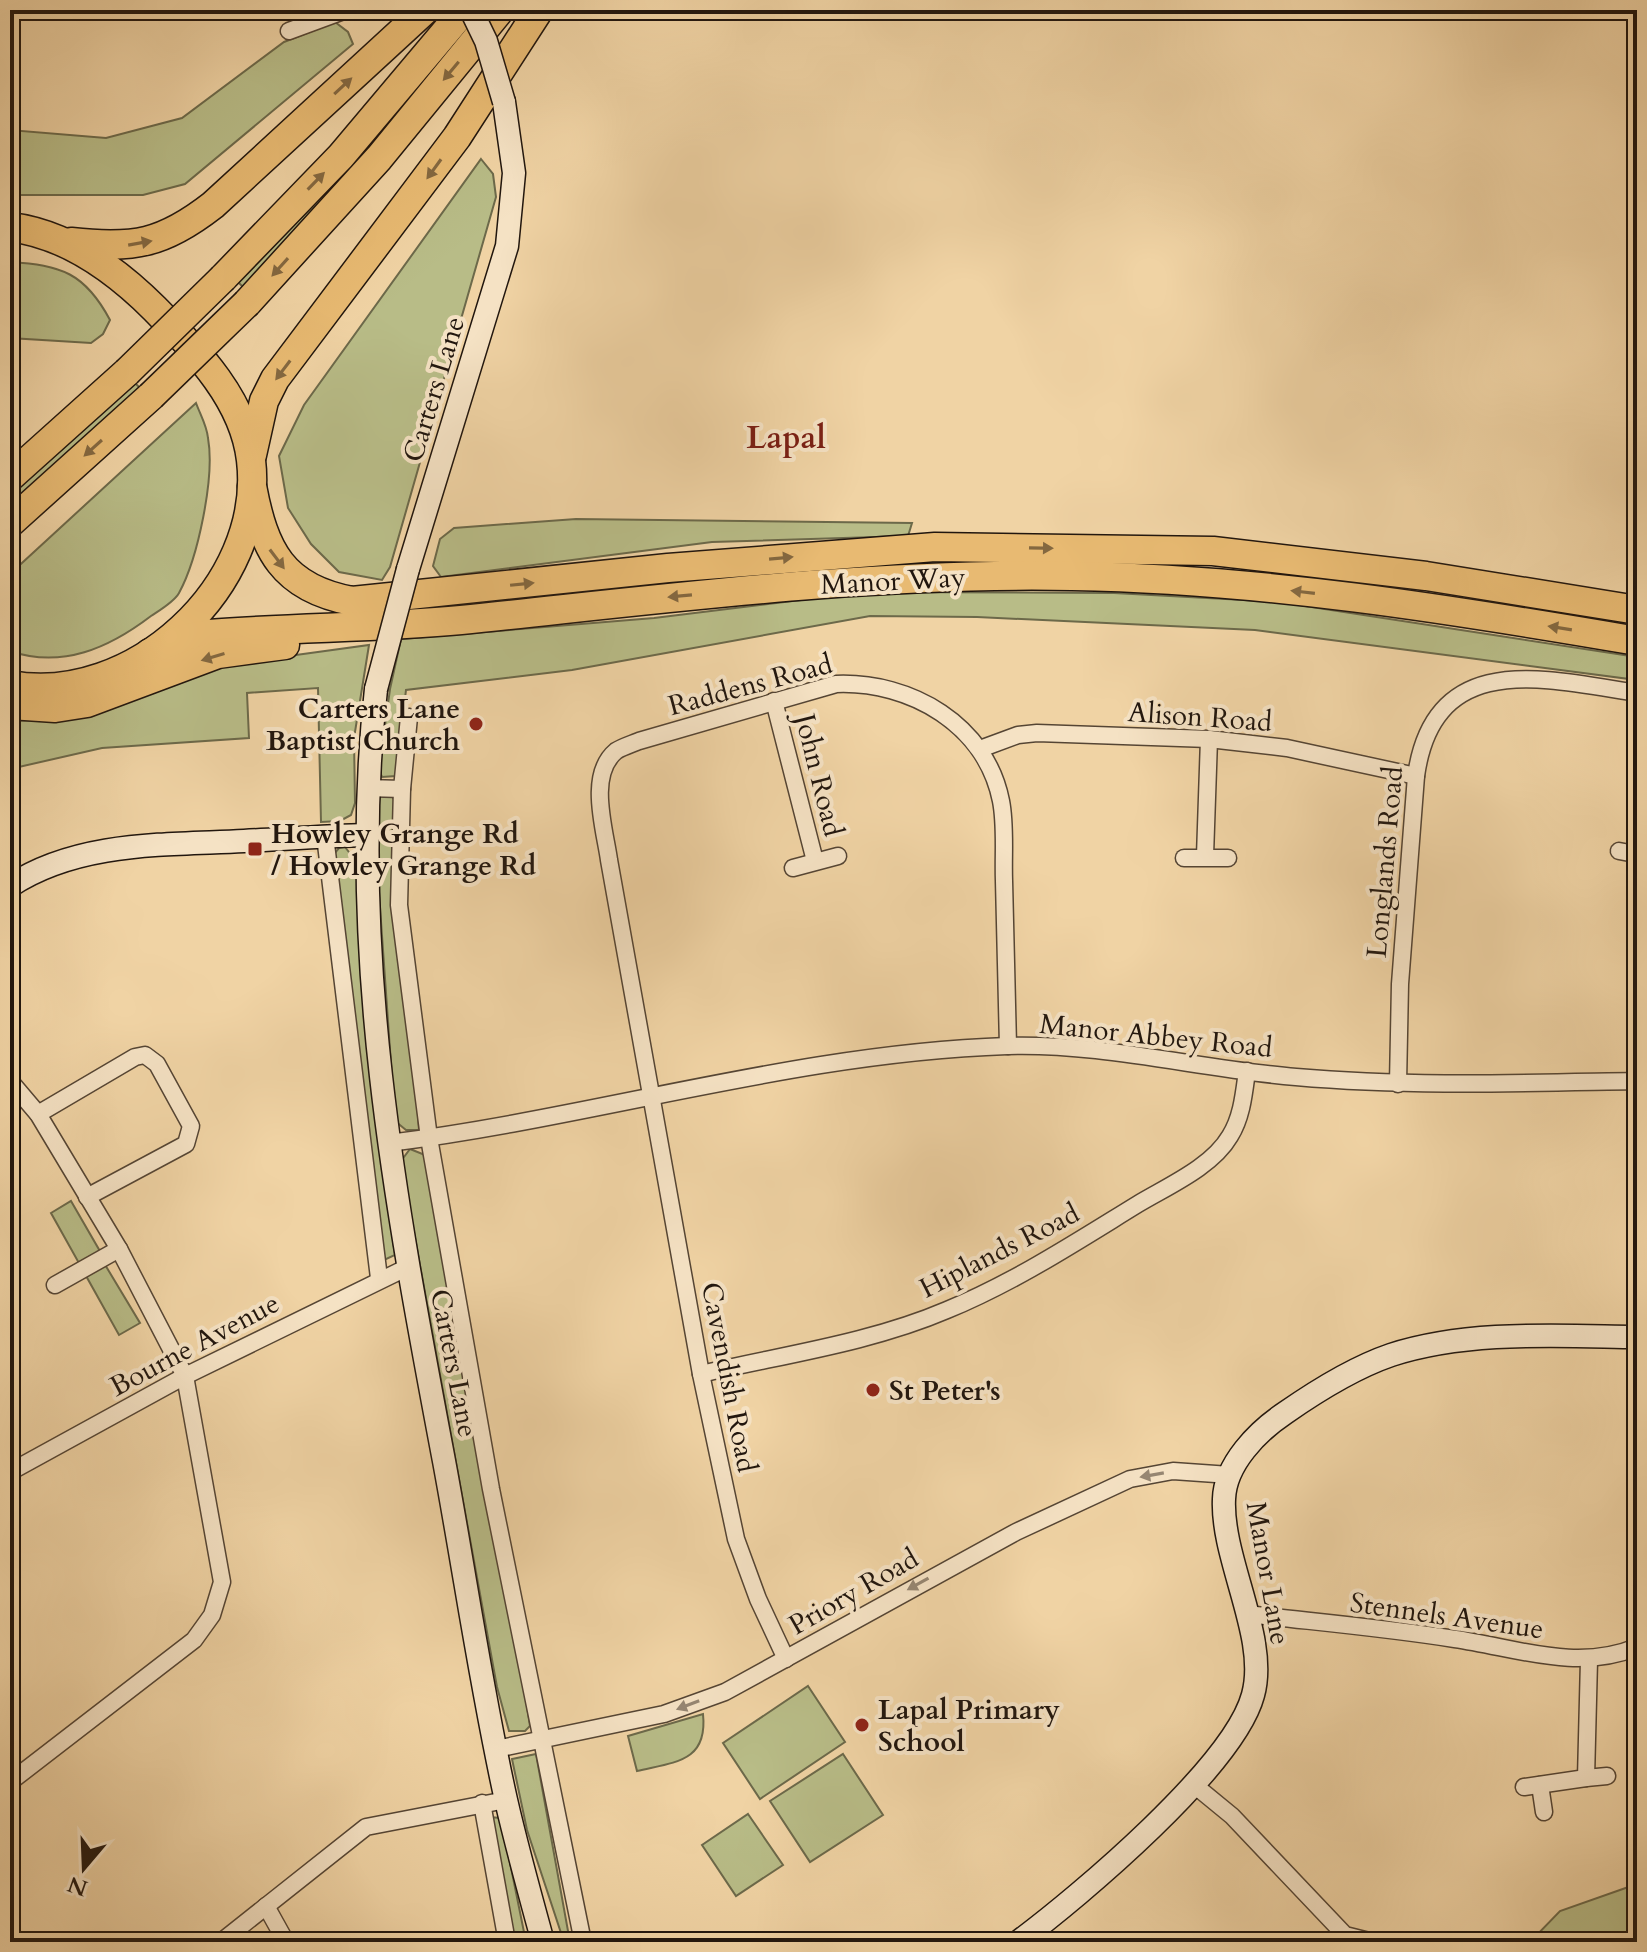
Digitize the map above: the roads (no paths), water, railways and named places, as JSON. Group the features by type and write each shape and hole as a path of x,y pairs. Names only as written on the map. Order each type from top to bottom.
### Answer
{"highway":[{"path":"10,227 63,241 133,245 181,230 213,205 425,10"},
{"path":"10,477 127,372 223,278 341,156 464,10"},
{"path":"10,523 151,396 247,303 379,158 500,10"},
{"path":"19,689 69,688 96,681 150,653 208,601 231,568 241,543 264,401 275,379 457,137 539,10"},
{"name":"Manor Way","path":"63,241 105,266 185,339 232,402 252,473 260,528 271,553 288,573 317,591 352,601 668,568 935,547 1213,551 1426,576 1637,610"},
{"name":"Manor Way","path":"150,653 182,639 209,634 456,620 833,581 946,576 1072,576 1237,584 1422,606 1637,641"},
{"path":"10,705 55,708 87,703 218,654 456,620"}],"street":[{"path":"289,31 346,10"},
{"name":"Carters Lane","path":"471,10 486,41 504,102 514,173 507,246 408,569 376,689 367,788 367,835 375,1014 406,1268 506,1800 543,1942"},
{"name":"Longlands Road","path":"1398,1084 1401,970 1416,776 1423,741 1437,718 1456,700 1499,679 1536,677 1637,693"},
{"name":"Raddens Road","path":"652,1097 600,801 606,764 617,750 639,741 836,684 855,683 890,691 944,715 962,726 980,749 1002,802 1008,1046"},
{"name":"John Road","path":"774,701 815,861"},
{"name":"Carters Lane","path":"409,717 402,789 399,905 429,1138 491,1489 583,1942"},
{"name":"Alison Road","path":"980,749 1018,735 1037,733 1209,739 1287,748 1416,776"},
{"path":"1205,856 1209,739"},
{"path":"367,788 402,789"},
{"path":"1630,853 1637,833"},
{"path":"10,886 38,871 96,852 138,846 367,835"},
{"path":"325,836 379,1278"},
{"name":"John Road","path":"793,868 838,856"},
{"path":"1184,858 1228,858"},
{"name":"Manor Abbey Road","path":"389,1143 886,1054 1008,1046 1077,1048 1247,1071 1398,1084 1637,1081"},
{"path":"38,1114 135,1057 145,1055 157,1064 191,1126 186,1144 87,1197"},
{"name":"Hiplands Road","path":"701,1374 883,1332 946,1311 1040,1264 1195,1169 1221,1147 1231,1135 1241,1106 1247,1071"},
{"path":"10,1081 38,1114 119,1249 185,1376 221,1568 220,1591 212,1615 194,1640 10,1782"},
{"name":"Cavendish Road","path":"652,1097 701,1374 736,1539 758,1599 786,1659"},
{"path":"55,1285 119,1249"},
{"name":"Bourne Avenue","path":"10,1472 185,1376 379,1278 406,1268"},
{"name":"Manor Lane","path":"1018,1942 1112,1863 1193,1784 1234,1737 1254,1691 1255,1663 1247,1614 1225,1530 1224,1497 1230,1475 1240,1456 1274,1421 1340,1378 1388,1356 1476,1340 1637,1337"},
{"name":"Priory Road","path":"496,1749 664,1714 725,1692 927,1579 1090,1494 1130,1479 1173,1471 1230,1475"},
{"name":"Stennels Avenue","path":"1247,1614 1456,1639 1567,1659 1589,1660 1618,1655 1637,1647"},
{"path":"1586,1778 1589,1660"},
{"path":"1544,1812 1532,1786 1607,1776"},
{"path":"1193,1784 1232,1816 1345,1939 1373,1942"},
{"path":"221,1942 366,1827 506,1800"},
{"path":"482,1803 507,1942"},
{"path":"266,1906 286,1942"}],"place":[{"name":"Carters Lane Baptist Church","path":"476,724"},
{"name":"Howley Grange Rd / Howley Grange Rd","path":"255,849"},
{"name":"St Peter's","path":"873,1390"},
{"name":"Lapal Primary School","path":"862,1725"}],"district":[{"name":"Lapal","path":"786,437"}]}
